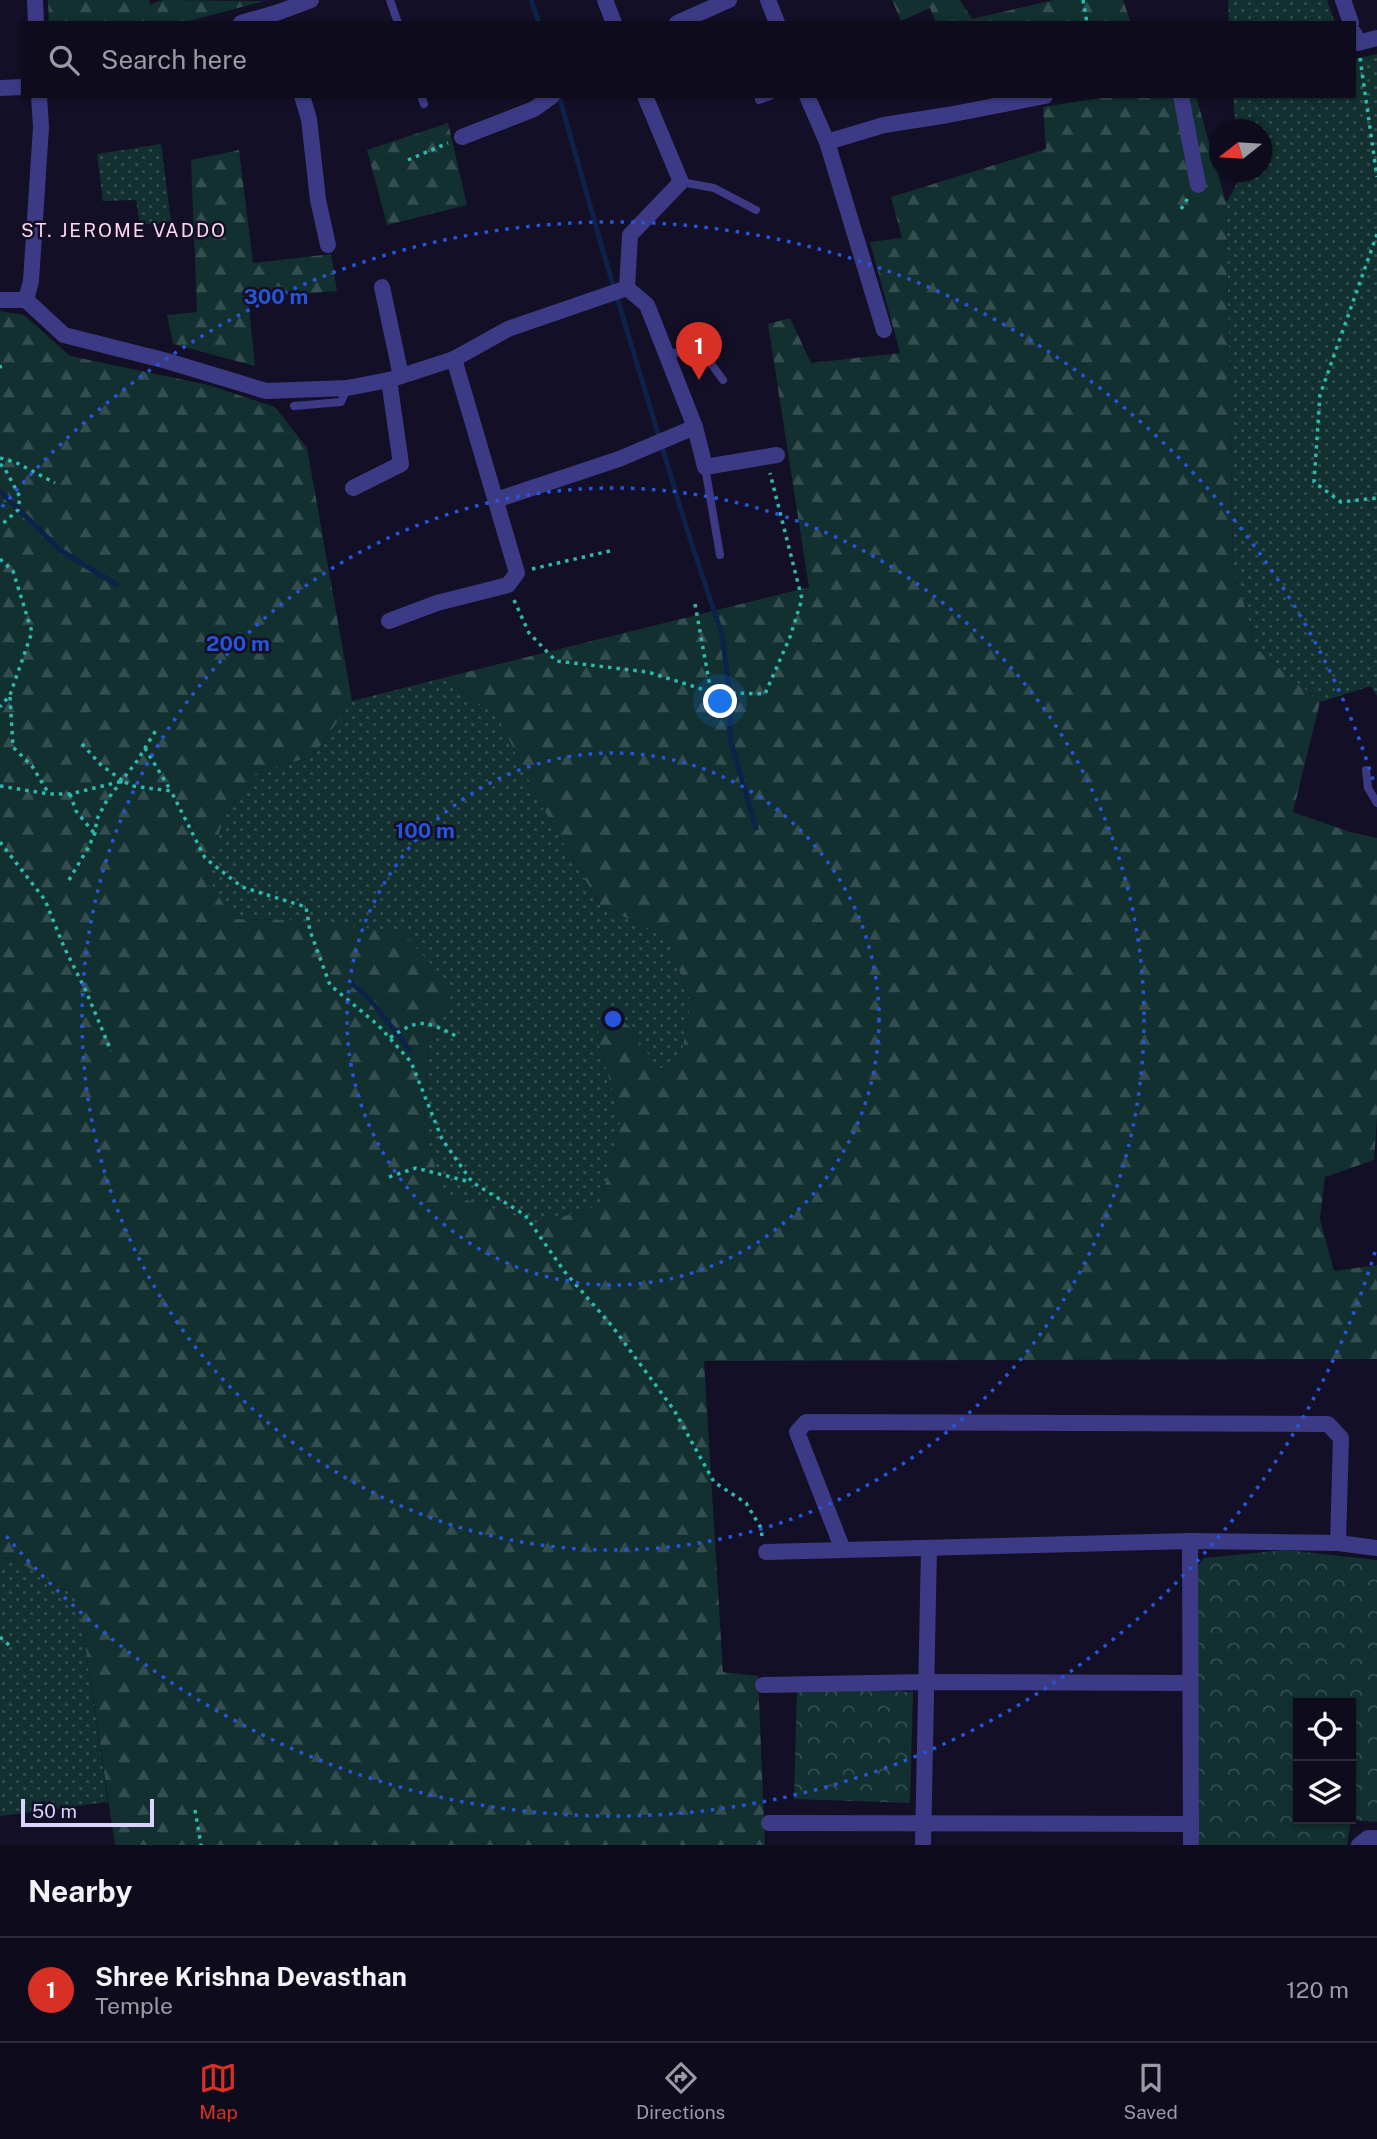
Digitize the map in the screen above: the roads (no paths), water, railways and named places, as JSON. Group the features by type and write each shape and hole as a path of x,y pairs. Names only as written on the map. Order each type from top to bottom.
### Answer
{"street":[{"path":"35,0 36,21"},
{"path":"248,21 311,0"},
{"path":"605,0 613,21"},
{"path":"682,21 729,0"},
{"path":"768,0 776,21"},
{"path":"1343,0 1350,21"},
{"path":"1356,38 1377,38"},
{"path":"0,88 21,87"},
{"path":"26,300 32,269 41,127 39,98"},
{"path":"303,98 309,119 318,200 328,245"},
{"path":"461,137 534,109 549,98"},
{"path":"627,288 629,235 681,183 646,98"},
{"path":"808,98 827,142 884,330"},
{"path":"827,142 884,125 948,116 1035,98"},
{"path":"1181,98 1198,185"},
{"path":"354,488 401,464 395,378 382,287"},
{"path":"0,300 26,300 64,335 167,361 266,391 346,388 395,378 454,359 508,329 627,288"},
{"path":"627,288 648,304 695,427 705,467 771,457"},
{"path":"389,621 512,579 496,500 454,359"},
{"path":"496,500 619,459 695,427"},
{"path":"843,1550 797,1432 806,1422 1328,1424 1341,1438 1338,1544"},
{"path":"1190,1541 1191,1845"},
{"path":"766,1552 1190,1541 1338,1544 1377,1548"},
{"path":"923,1845 929,1548"},
{"path":"763,1685 926,1682 1190,1683"},
{"path":"769,1823 1191,1824"},
{"path":"1359,1845 1368,1838 1377,1839"}],"lane":[{"path":"390,0 397,21"},
{"path":"759,100 764,98"},
{"path":"681,183 714,188 756,210"},
{"path":"666,354 701,350 723,380"},
{"path":"294,406 341,402 346,388"},
{"path":"705,467 720,555"},
{"path":"1366,770 1368,788 1377,803"}],"waterway":[{"path":"531,0 538,21"},
{"path":"560,98 685,523 722,635 730,694 730,739 756,828"},
{"path":"0,491 60,550 117,585"},
{"path":"353,984 372,1002 409,1049"}],"place":[{"name":"Shree Krishna Devasthan","path":"699,380"}],"district":[{"name":"ST. JEROME VADDO","path":"124,230"}]}
